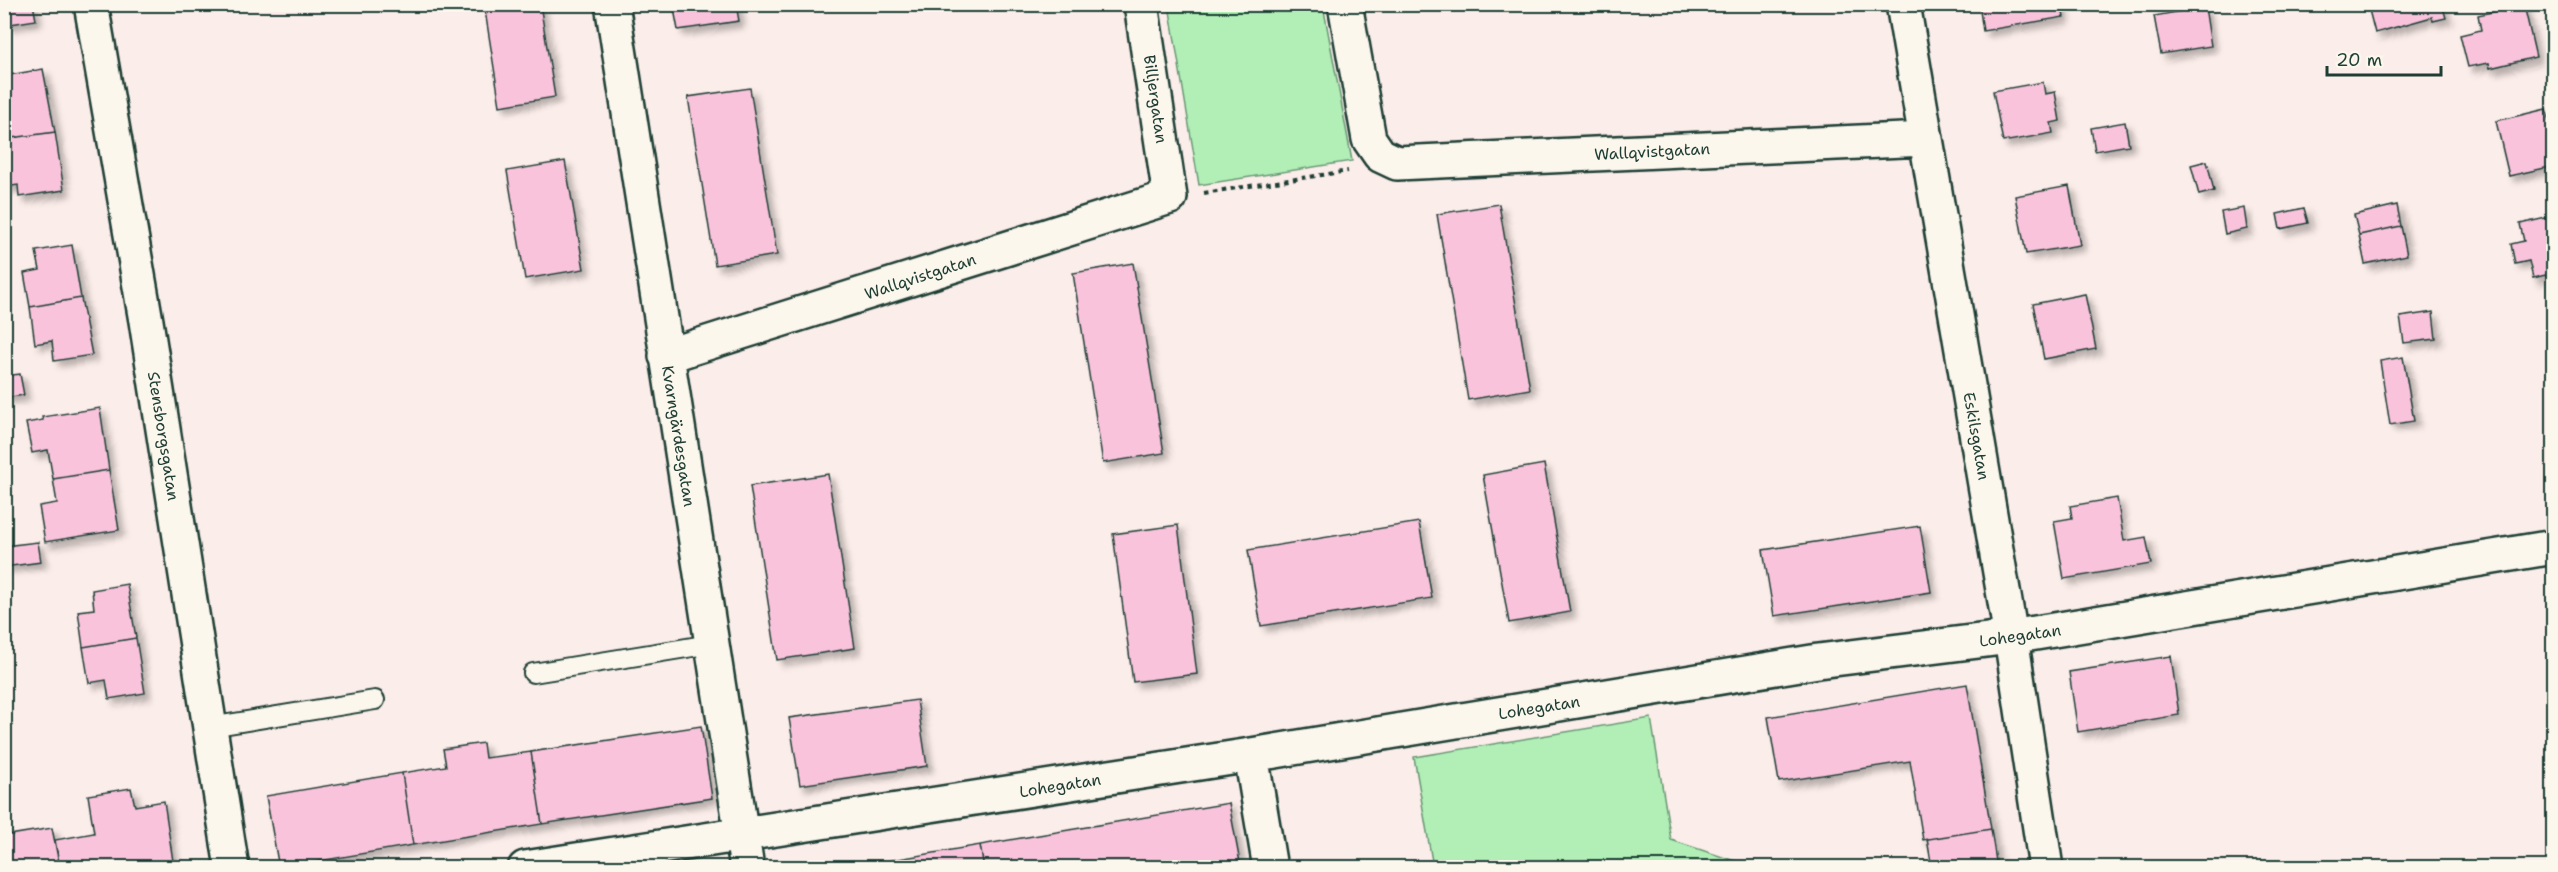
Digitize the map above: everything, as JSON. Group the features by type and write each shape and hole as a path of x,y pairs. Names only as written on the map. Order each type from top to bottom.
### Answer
{"street":[{"name":"Stensborgsgatan","path":"91,4 146,321 232,867"},
{"name":"Kvarngärdesgatan","path":"612,4 747,867"},
{"name":"Billjergatan","path":"1142,4 1170,196"},
{"path":"1345,4 1368,139 1388,159"},
{"name":"Eskilsgatan","path":"1903,4 2011,637 2046,867"},
{"name":"Wallqvistgatan","path":"1388,159 1926,139"},
{"name":"Wallqvistgatan","path":"666,356 1170,196"},
{"name":"Lohegatan","path":"525,867 741,836 1251,755 1818,661 2011,637 2553,547"},
{"path":"1251,755 1270,867"}],"lane":[{"path":"533,673 711,644"},
{"path":"210,727 375,700"}],"path":[{"path":"1170,196 1251,188 1388,159"}],"green space":[{"path":"1169,5 1323,5 1352,161 1199,185"},
{"path":"1651,718 1671,840 1753,867 1433,867 1414,757"}],"building":[{"path":"4,4 33,4 36,20 4,25"},
{"path":"484,4 540,4 555,97 500,106"},
{"path":"673,4 736,4 739,21 678,30"},
{"path":"1979,4 2061,4 2064,17 1983,31"},
{"path":"2388,4 2442,4 2446,18 2433,21 2432,17 2375,33 2369,10"},
{"path":"2524,5 2536,57 2490,68 2489,63 2468,67 2460,35 2481,30 2478,15"},
{"path":"2205,7 2211,46 2161,54 2154,16"},
{"path":"43,69 55,132 4,139 4,76"},
{"path":"2043,82 2045,94 2055,92 2060,121 2051,123 2053,133 2003,142 1993,91"},
{"path":"750,88 777,255 715,265 688,97"},
{"path":"2546,109 2554,139 2554,166 2509,176 2496,121"},
{"path":"2125,122 2129,145 2095,151 2091,128"},
{"path":"55,132 64,190 19,197 18,185 5,187 4,139"},
{"path":"565,161 584,269 525,279 507,171"},
{"path":"2207,161 2214,191 2199,195 2191,165"},
{"path":"2069,186 2080,245 2026,254 2015,196"},
{"path":"1499,204 1530,389 1468,400 1437,214"},
{"path":"2397,205 2401,226 2359,235 2354,215"},
{"path":"2244,208 2247,229 2225,234 2221,212"},
{"path":"2304,208 2308,223 2280,229 2277,214"},
{"path":"2554,216 2554,273 2533,278 2529,261 2515,264 2511,244 2524,241 2520,224"},
{"path":"2401,226 2407,255 2365,264 2359,235"},
{"path":"72,245 81,298 30,307 24,273 40,270 36,251"},
{"path":"1133,263 1164,453 1103,463 1073,273"},
{"path":"2085,294 2096,349 2044,359 2033,304"},
{"path":"81,298 92,355 54,361 52,341 35,344 30,307"},
{"path":"2433,312 2436,339 2404,343 2400,317"},
{"path":"2554,322 2554,355 2547,324"},
{"path":"2403,357 2414,421 2390,425 2380,361"},
{"path":"20,374 24,395 4,398 4,376"},
{"path":"100,408 109,470 53,479 48,450 32,453 26,423 43,420 42,417"},
{"path":"1544,464 1570,612 1509,623 1483,475"},
{"path":"109,470 119,530 45,542 39,506 57,503 53,479"},
{"path":"828,474 855,648 777,660 750,486"},
{"path":"2117,498 2124,541 2146,537 2151,564 2064,579 2054,521 2072,518 2070,506"},
{"path":"1419,522 1432,598 1261,626 1248,550"},
{"path":"1178,525 1197,674 1133,682 1113,534"},
{"path":"1920,526 1931,592 1774,616 1763,550"},
{"path":"38,542 41,562 4,567 4,546"},
{"path":"127,584 136,638 83,647 78,611 94,609 92,590"},
{"path":"136,638 145,693 109,699 106,680 89,683 83,647"},
{"path":"2171,656 2179,715 2078,732 2069,672"},
{"path":"1967,684 1991,829 1923,840 1910,761 1779,782 1768,717"},
{"path":"917,700 927,766 800,785 789,718"},
{"path":"701,726 712,798 542,824 531,752"},
{"path":"483,743 485,758 531,752 542,824 413,845 402,773 446,766 443,749"},
{"path":"402,773 413,845 279,868 266,796"},
{"path":"131,788 135,806 164,801 174,868 60,868 55,840 94,833 88,795"},
{"path":"1229,803 1241,868 984,868 980,845"},
{"path":"52,828 60,868 4,868 4,836"},
{"path":"1991,829 1997,868 1932,868 1927,839"},
{"path":"980,845 984,868 846,868"}]}
